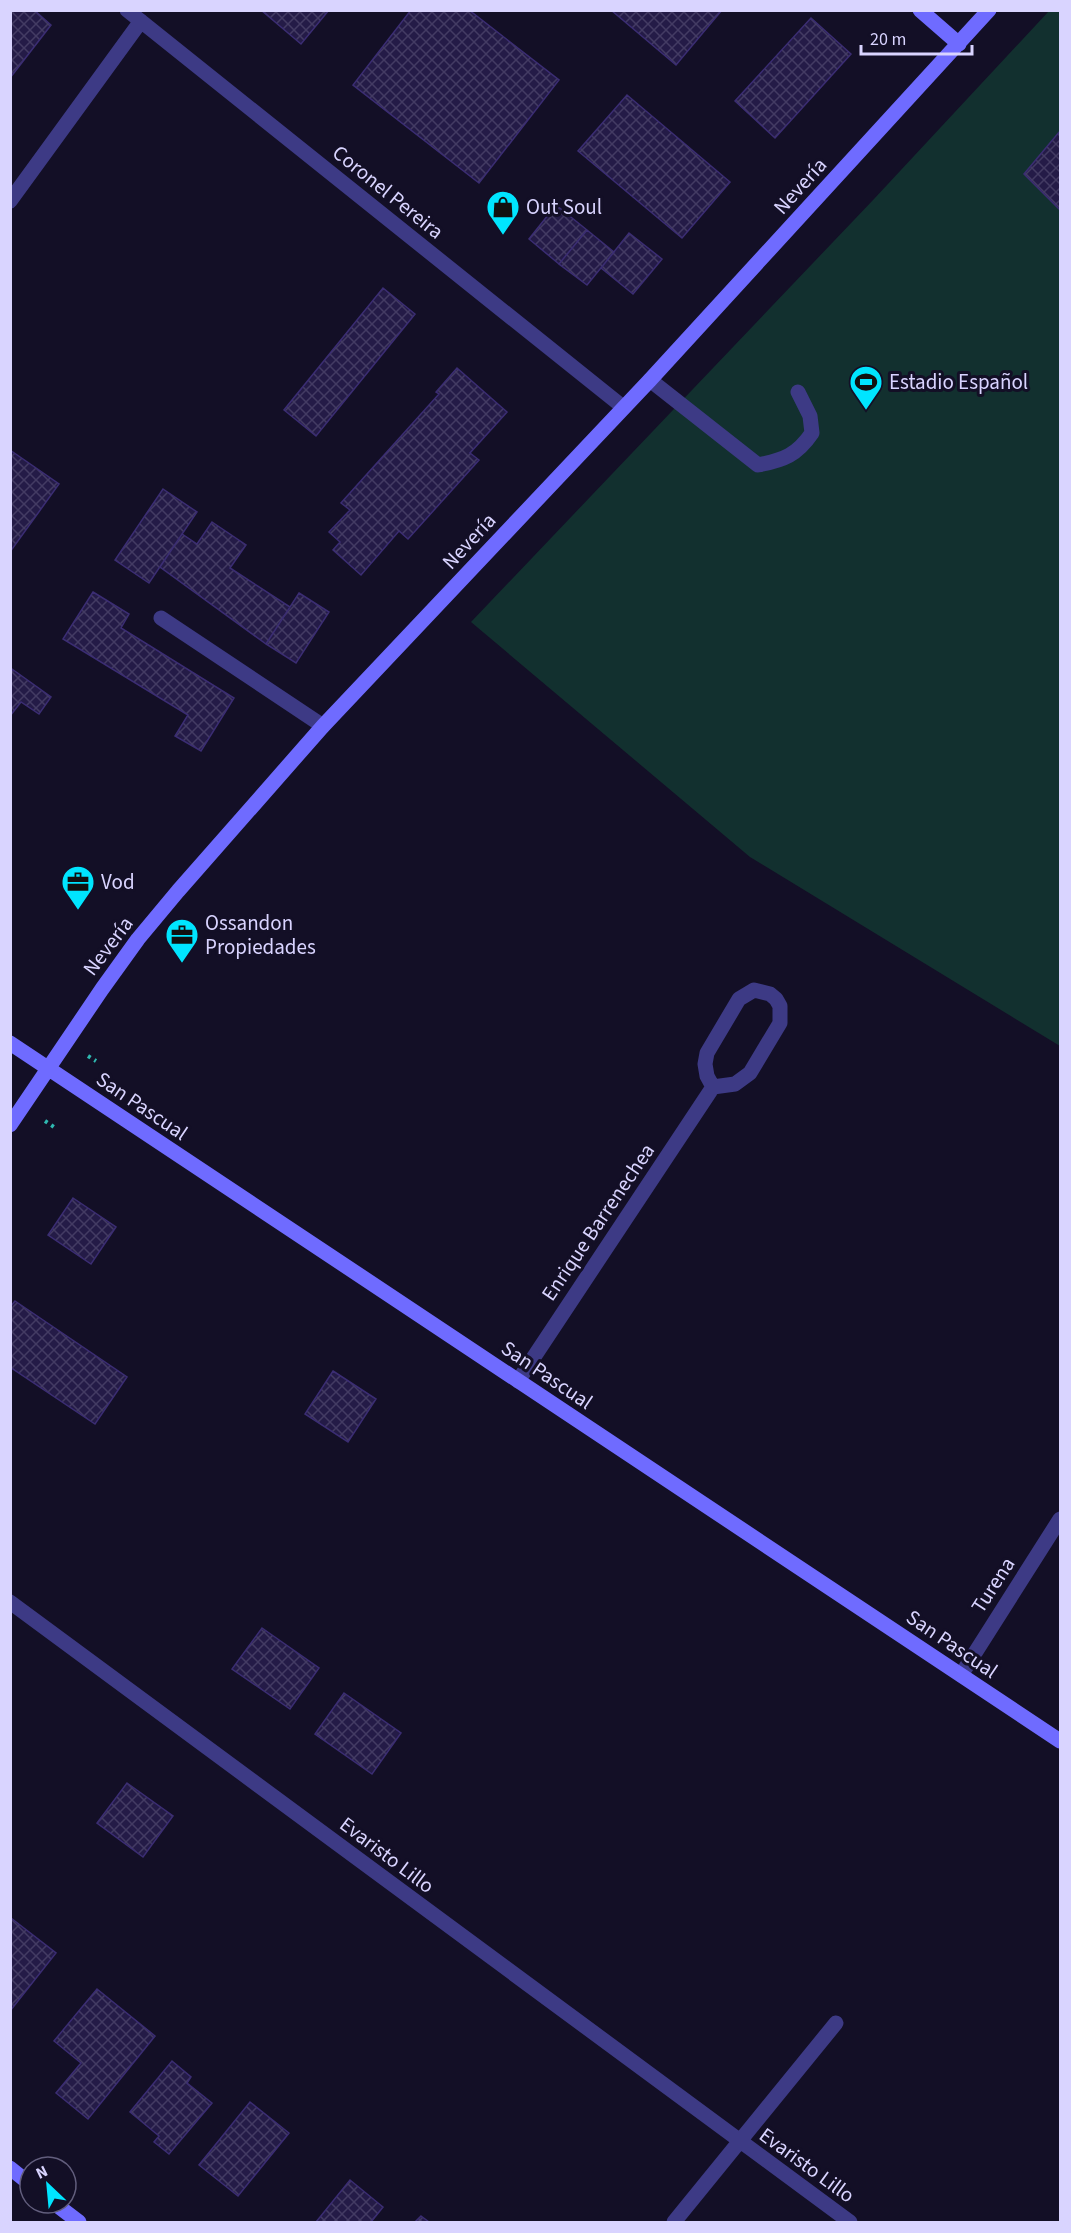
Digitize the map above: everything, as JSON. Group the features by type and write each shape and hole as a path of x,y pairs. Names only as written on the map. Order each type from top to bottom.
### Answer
{"street":[{"name":"Coronel Pereira","path":"127,10 623,407"},
{"path":"920,10 959,44"},
{"name":"Nevería","path":"10,1125 102,989 138,939 178,891 323,726 651,380 988,10"},
{"path":"10,201 141,21"},
{"path":"651,380 758,465 780,461 801,448 812,433 810,417 798,392"},
{"path":"161,618 323,726"},
{"path":"754,990 770,994 780,1006 780,1023 750,1073 735,1084 713,1087 707,1076 705,1064 711,1043 739,999 754,990"},
{"name":"San Pascual","path":"10,1043 1060,1741"},
{"name":"Enrique Barrenechea","path":"518,1381 713,1087"},
{"name":"Turena","path":"961,1675 1060,1519"},
{"name":"Evaristo Lillo","path":"10,1602 850,2223"},
{"name":"Evaristo Lillo","path":"674,2223 836,2023"}],"green space":[{"name":"Estadio Español","path":"1049,11 1060,11 1060,1046 750,857 471,622 874,199"}],"building":[{"path":"10,10 34,10 51,25 10,78"},
{"path":"261,10 329,10 301,44"},
{"path":"411,10 469,10 559,80 479,183 353,85"},
{"path":"611,10 722,10 676,65"},
{"path":"811,18 851,54 775,138 735,101"},
{"path":"627,95 730,182 682,238 578,151"},
{"path":"1060,131 1060,210 1024,174"},
{"path":"556,205 587,230 559,264 529,239"},
{"path":"587,230 614,252 587,285 559,264"},
{"path":"629,233 662,259 633,294 601,268"},
{"path":"383,288 415,314 316,436 284,410"},
{"path":"457,368 507,412 470,453 479,460 408,539 399,531 361,575 333,550 340,542 329,532 350,510 341,503 439,394 436,392"},
{"path":"10,450 59,484 10,552"},
{"path":"163,489 197,512 149,583 115,560"},
{"path":"212,522 246,545 230,568 290,607 266,644 160,567 182,534 197,544"},
{"path":"93,592 129,614 121,628 234,698 201,751 175,736 188,715 63,639"},
{"path":"299,593 329,612 296,663 266,644"},
{"path":"12,669 51,697 39,714 21,702 10,716 10,672"},
{"path":"73,1198 116,1227 91,1264 48,1235"},
{"path":"15,1301 127,1377 95,1424 10,1367 10,1307"},
{"path":"333,1371 376,1399 348,1442 305,1414"},
{"path":"262,1628 319,1668 290,1709 232,1669"},
{"path":"344,1693 401,1733 372,1774 315,1734"},
{"path":"127,1783 173,1816 143,1857 97,1823"},
{"path":"10,1918 56,1953 10,2011"},
{"path":"97,1989 155,2036 88,2119 56,2093 81,2063 54,2041"},
{"path":"172,2061 191,2077 187,2083 212,2103 169,2154 154,2142 159,2136 130,2112"},
{"path":"250,2102 289,2133 238,2196 199,2165"},
{"path":"350,2180 383,2207 371,2222 316,2222"},
{"path":"421,2216 429,2222 415,2222"}],"place":[{"name":"Out Soul","path":"503,236"},
{"name":"Estadio Español","path":"866,411"},
{"name":"Vod","path":"78,911"},
{"name":"Ossandon Propiedades","path":"182,964"}]}
